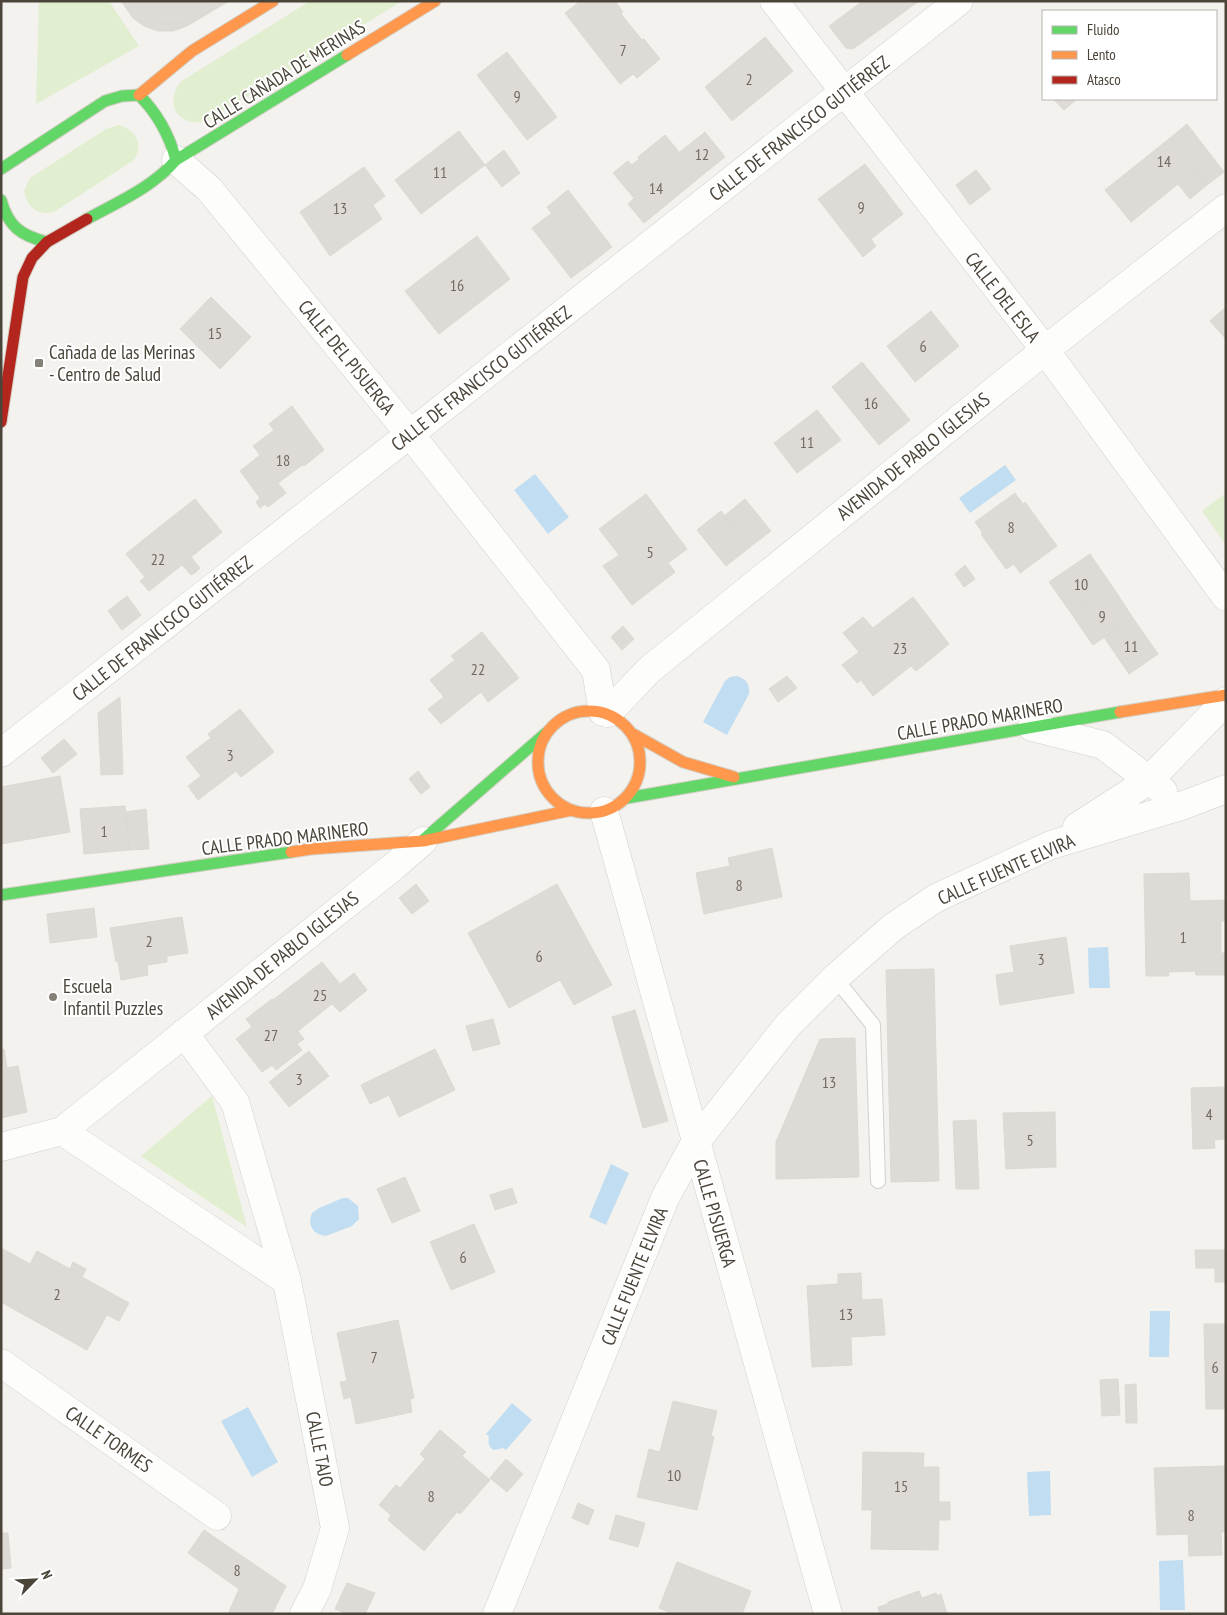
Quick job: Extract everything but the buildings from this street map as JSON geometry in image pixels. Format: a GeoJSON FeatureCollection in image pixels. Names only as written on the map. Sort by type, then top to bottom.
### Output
{"type":"FeatureCollection","features":[{"type":"Feature","properties":{"kind":"street"},"geometry":{"type":"LineString","coordinates":[[1,167],[105,101],[122,96],[139,95],[192,51],[273,1]]}},
{"type":"Feature","properties":{"kind":"street","name":"CALLE CAÑADA DE MERINAS"},"geometry":{"type":"LineString","coordinates":[[47,242],[153,182],[166,172],[176,160],[435,1]]}},
{"type":"Feature","properties":{"kind":"street","name":"CALLE DEL ESLA"},"geometry":{"type":"LineString","coordinates":[[774,1],[1045,350],[1226,597]]}},
{"type":"Feature","properties":{"kind":"street","name":"CALLE DE FRANCISCO GUTIÉRREZ"},"geometry":{"type":"LineString","coordinates":[[1,752],[410,434],[959,1]]}},
{"type":"Feature","properties":{"kind":"street"},"geometry":{"type":"LineString","coordinates":[[139,95],[162,122],[172,141],[176,160]]}},
{"type":"Feature","properties":{"kind":"street","name":"CALLE DEL PISUERGA"},"geometry":{"type":"LineString","coordinates":[[176,160],[209,189],[410,434],[596,670],[605,713]]}},
{"type":"Feature","properties":{"kind":"street"},"geometry":{"type":"LineString","coordinates":[[1,200],[3,208],[16,230],[30,239],[47,242]]}},
{"type":"Feature","properties":{"kind":"street","name":"AVENIDA DE PABLO IGLESIAS"},"geometry":{"type":"LineString","coordinates":[[605,713],[649,670],[1045,350],[1226,208]]}},
{"type":"Feature","properties":{"kind":"street"},"geometry":{"type":"LineString","coordinates":[[1,422],[23,277],[32,258],[47,242]]}},
{"type":"Feature","properties":{"kind":"street","name":"CALLE PRADO MARINERO"},"geometry":{"type":"LineString","coordinates":[[615,805],[740,779],[1032,727],[1226,695]]}},
{"type":"Feature","properties":{"kind":"street"},"geometry":{"type":"LineString","coordinates":[[1050,844],[1148,781],[1226,701]]}},
{"type":"Feature","properties":{"kind":"street"},"geometry":{"type":"LineString","coordinates":[[581,711],[605,713],[622,721],[633,734],[641,755],[638,778],[615,805],[588,814],[572,810],[552,798],[540,778],[538,755],[546,733],[561,718],[581,711]]}},
{"type":"Feature","properties":{"kind":"street"},"geometry":{"type":"LineString","coordinates":[[1032,727],[1103,745],[1148,781],[1184,805]]}},
{"type":"Feature","properties":{"kind":"street","name":"AVENIDA DE PABLO IGLESIAS"},"geometry":{"type":"LineString","coordinates":[[1,1147],[62,1130],[392,867],[546,733]]}},
{"type":"Feature","properties":{"kind":"street","name":"CALLE PRADO MARINERO"},"geometry":{"type":"LineString","coordinates":[[633,734],[683,762],[740,779]]}},
{"type":"Feature","properties":{"kind":"street","name":"CALLE FUENTE ELVIRA"},"geometry":{"type":"LineString","coordinates":[[497,1614],[665,1198],[695,1143],[788,1025],[835,978],[893,927],[936,898],[1050,844],[1184,805],[1226,788]]}},
{"type":"Feature","properties":{"kind":"street","name":"CALLE PISUERGA"},"geometry":{"type":"LineString","coordinates":[[615,805],[695,1143],[828,1614]]}},
{"type":"Feature","properties":{"kind":"street","name":"CALLE PRADO MARINERO"},"geometry":{"type":"LineString","coordinates":[[1,895],[311,849],[422,840],[572,810]]}},
{"type":"Feature","properties":{"kind":"street","name":"CALLE TAJO"},"geometry":{"type":"LineString","coordinates":[[184,1033],[235,1102],[287,1281],[335,1528],[317,1589],[304,1614]]}},
{"type":"Feature","properties":{"kind":"street"},"geometry":{"type":"LineString","coordinates":[[62,1130],[287,1281]]}},
{"type":"Feature","properties":{"kind":"street","name":"CALLE TORMES"},"geometry":{"type":"LineString","coordinates":[[1,1363],[217,1516]]}},
{"type":"Feature","properties":{"kind":"lane"},"geometry":{"type":"LineString","coordinates":[[835,978],[873,1025],[878,1181]]}},
{"type":"Feature","properties":{"kind":"green space"},"geometry":{"type":"Polygon","coordinates":[[[39,1],[109,1],[139,46],[36,104],[39,1]]]}},
{"type":"Feature","properties":{"kind":"green space"},"geometry":{"type":"Polygon","coordinates":[[[310,1],[402,1],[207,121],[189,121],[177,113],[174,99],[175,91],[180,82],[310,1]]]}},
{"type":"Feature","properties":{"kind":"green space"},"geometry":{"type":"Polygon","coordinates":[[[119,125],[130,130],[137,138],[138,148],[134,160],[54,212],[43,213],[30,206],[24,191],[30,178],[106,129],[119,125]]]}},
{"type":"Feature","properties":{"kind":"green space"},"geometry":{"type":"Polygon","coordinates":[[[1226,493],[1226,545],[1202,511],[1226,493]]]}},
{"type":"Feature","properties":{"kind":"green space"},"geometry":{"type":"Polygon","coordinates":[[[212,1096],[247,1227],[141,1156],[212,1096]]]}},
{"type":"Feature","properties":{"kind":"water"},"geometry":{"type":"Polygon","coordinates":[[[1005,465],[1016,480],[970,513],[959,498],[1005,465]]]}},
{"type":"Feature","properties":{"kind":"water"},"geometry":{"type":"Polygon","coordinates":[[[535,474],[569,517],[548,534],[514,490],[535,474]]]}},
{"type":"Feature","properties":{"kind":"water"},"geometry":{"type":"Polygon","coordinates":[[[736,676],[747,682],[749,694],[727,735],[703,722],[725,681],[730,677],[736,676]]]}},
{"type":"Feature","properties":{"kind":"water"},"geometry":{"type":"Polygon","coordinates":[[[1108,947],[1110,988],[1089,988],[1088,948],[1108,947]]]}},
{"type":"Feature","properties":{"kind":"water"},"geometry":{"type":"Polygon","coordinates":[[[611,1164],[629,1173],[606,1225],[589,1217],[611,1164]]]}},
{"type":"Feature","properties":{"kind":"water"},"geometry":{"type":"Polygon","coordinates":[[[343,1198],[348,1198],[358,1206],[359,1219],[352,1226],[326,1236],[318,1234],[312,1229],[310,1222],[312,1213],[343,1198]]]}},
{"type":"Feature","properties":{"kind":"water"},"geometry":{"type":"Polygon","coordinates":[[[1150,1311],[1170,1311],[1169,1357],[1149,1357],[1150,1311]]]}},
{"type":"Feature","properties":{"kind":"water"},"geometry":{"type":"Polygon","coordinates":[[[512,1403],[532,1420],[506,1450],[503,1448],[494,1450],[490,1446],[489,1436],[486,1434],[512,1403]]]}},
{"type":"Feature","properties":{"kind":"water"},"geometry":{"type":"Polygon","coordinates":[[[248,1407],[278,1462],[252,1477],[221,1421],[248,1407]]]}},
{"type":"Feature","properties":{"kind":"water"},"geometry":{"type":"Polygon","coordinates":[[[1050,1471],[1051,1515],[1029,1516],[1027,1472],[1050,1471]]]}},
{"type":"Feature","properties":{"kind":"water"},"geometry":{"type":"Polygon","coordinates":[[[1183,1560],[1185,1610],[1160,1610],[1159,1561],[1183,1560]]]}},
{"type":"Feature","properties":{"kind":"traffic: fast"},"geometry":{"type":"LineString","coordinates":[[87,219],[135,193],[167,170],[176,160],[347,55]]}},
{"type":"Feature","properties":{"kind":"traffic: fast"},"geometry":{"type":"LineString","coordinates":[[1,169],[105,101],[122,96],[139,95],[162,125],[176,160]]}},
{"type":"Feature","properties":{"kind":"traffic: fast"},"geometry":{"type":"LineString","coordinates":[[1,200],[7,217],[17,228],[30,237],[47,242]]}},
{"type":"Feature","properties":{"kind":"traffic: fast"},"geometry":{"type":"LineString","coordinates":[[627,798],[1120,712]]}},
{"type":"Feature","properties":{"kind":"traffic: fast"},"geometry":{"type":"LineString","coordinates":[[423,840],[546,733]]}},
{"type":"Feature","properties":{"kind":"traffic: fast"},"geometry":{"type":"LineString","coordinates":[[1,895],[291,852]]}},
{"type":"Feature","properties":{"kind":"traffic: slow"},"geometry":{"type":"LineString","coordinates":[[139,95],[192,51],[273,1]]}},
{"type":"Feature","properties":{"kind":"traffic: slow"},"geometry":{"type":"LineString","coordinates":[[347,55],[435,1]]}},
{"type":"Feature","properties":{"kind":"traffic: slow"},"geometry":{"type":"LineString","coordinates":[[1120,712],[1226,695]]}},
{"type":"Feature","properties":{"kind":"traffic: slow"},"geometry":{"type":"LineString","coordinates":[[589,711],[609,715],[625,726],[636,742],[640,762],[636,782],[625,798],[609,809],[589,813],[569,809],[553,798],[542,782],[538,762],[542,742],[553,726],[569,715],[589,711]]}},
{"type":"Feature","properties":{"kind":"traffic: slow"},"geometry":{"type":"LineString","coordinates":[[633,734],[683,762],[734,777]]}},
{"type":"Feature","properties":{"kind":"traffic: slow"},"geometry":{"type":"LineString","coordinates":[[291,852],[423,841],[572,810]]}},
{"type":"Feature","properties":{"kind":"traffic: jam"},"geometry":{"type":"LineString","coordinates":[[1,422],[23,277],[32,258],[47,242],[87,219]]}},
{"type":"Feature","properties":{"kind":"place","name":"Cañada de las Merinas - Centro de Salud"},"geometry":{"type":"Point","coordinates":[39,363]}},
{"type":"Feature","properties":{"kind":"place","name":"Escuela Infantil Puzzles"},"geometry":{"type":"Point","coordinates":[53,997]}}]}
